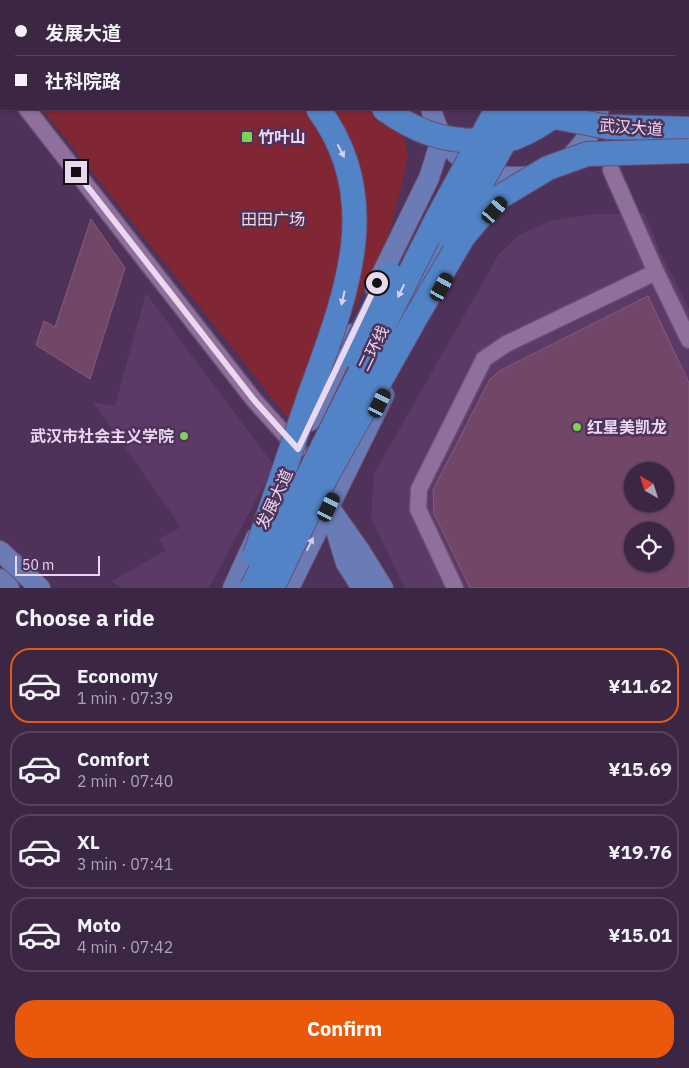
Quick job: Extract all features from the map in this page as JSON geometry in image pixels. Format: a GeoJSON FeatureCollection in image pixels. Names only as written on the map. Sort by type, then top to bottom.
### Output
{"type":"FeatureCollection","features":[{"type":"Feature","properties":{"kind":"highway"},"geometry":{"type":"LineString","coordinates":[[252,577],[340,311],[354,250],[355,204],[346,161],[326,119],[319,110]]}},
{"type":"Feature","properties":{"kind":"highway"},"geometry":{"type":"LineString","coordinates":[[385,110],[406,124],[435,137],[472,141],[512,138],[536,128],[562,110]]}},
{"type":"Feature","properties":{"kind":"highway"},"geometry":{"type":"LineString","coordinates":[[240,588],[252,577],[371,314],[480,110]]}},
{"type":"Feature","properties":{"kind":"highway","name":"二环线"},"geometry":{"type":"LineString","coordinates":[[252,577],[438,218],[496,110]]}},
{"type":"Feature","properties":{"kind":"highway","name":"二环线"},"geometry":{"type":"LineString","coordinates":[[272,588],[446,235],[514,110]]}},
{"type":"Feature","properties":{"kind":"highway","name":"武汉大道"},"geometry":{"type":"LineString","coordinates":[[520,110],[608,127],[689,129]]}},
{"type":"Feature","properties":{"kind":"highway"},"geometry":{"type":"LineString","coordinates":[[446,235],[473,197],[522,110]]}},
{"type":"Feature","properties":{"kind":"highway"},"geometry":{"type":"LineString","coordinates":[[326,477],[463,237],[493,201],[548,168],[587,154],[689,149]]}},
{"type":"Feature","properties":{"kind":"main road"},"geometry":{"type":"LineString","coordinates":[[420,110],[436,123],[455,154],[478,169],[512,178],[534,175],[552,169],[568,159],[584,143],[596,122],[599,110]]}},
{"type":"Feature","properties":{"kind":"main road","name":"发展大道"},"geometry":{"type":"LineString","coordinates":[[233,588],[336,366],[429,178],[436,123]]}},
{"type":"Feature","properties":{"kind":"main road"},"geometry":{"type":"LineString","coordinates":[[568,159],[592,151],[689,149]]}},
{"type":"Feature","properties":{"kind":"main road"},"geometry":{"type":"LineString","coordinates":[[289,588],[406,351],[450,271],[474,234],[506,197],[534,175]]}},
{"type":"Feature","properties":{"kind":"main road"},"geometry":{"type":"LineString","coordinates":[[298,449],[329,507],[383,588]]}},
{"type":"Feature","properties":{"kind":"main road"},"geometry":{"type":"LineString","coordinates":[[329,507],[346,563],[362,588]]}},
{"type":"Feature","properties":{"kind":"main road"},"geometry":{"type":"LineString","coordinates":[[0,551],[40,588]]}},
{"type":"Feature","properties":{"kind":"street"},"geometry":{"type":"LineString","coordinates":[[27,110],[254,400],[298,449]]}},
{"type":"Feature","properties":{"kind":"street"},"geometry":{"type":"LineString","coordinates":[[611,170],[656,272],[689,340]]}},
{"type":"Feature","properties":{"kind":"street"},"geometry":{"type":"LineString","coordinates":[[455,588],[418,509],[419,489],[484,359],[506,344],[656,272]]}},
{"type":"Feature","properties":{"kind":"shaded area"},"geometry":{"type":"Polygon","coordinates":[[[598,214],[645,214],[660,252],[689,309],[689,588],[405,588],[371,519],[374,474],[499,254],[519,235],[552,220],[598,214]]]}},
{"type":"Feature","properties":{"kind":"shaded area","name":"武汉市社会主义学院"},"geometry":{"type":"Polygon","coordinates":[[[146,293],[274,466],[209,588],[121,588],[112,581],[166,550],[159,539],[181,527],[93,402],[115,406],[146,293]]]}},
{"type":"Feature","properties":{"kind":"green space","name":"田田广场"},"geometry":{"type":"Polygon","coordinates":[[[43,110],[388,110],[398,121],[408,153],[402,185],[388,237],[297,429],[43,110]]]}},
{"type":"Feature","properties":{"kind":"building"},"geometry":{"type":"Polygon","coordinates":[[[91,219],[125,268],[90,379],[36,345],[44,321],[55,327],[91,219]]]}},
{"type":"Feature","properties":{"kind":"building","name":"红星美凯龙"},"geometry":{"type":"Polygon","coordinates":[[[648,296],[689,383],[689,586],[685,588],[470,588],[434,514],[433,490],[490,379],[501,370],[648,296]]]}},
{"type":"Feature","properties":{"kind":"place","name":"竹叶山"},"geometry":{"type":"Point","coordinates":[247,137]}},
{"type":"Feature","properties":{"kind":"place","name":"红星美凯龙"},"geometry":{"type":"Point","coordinates":[577,427]}},
{"type":"Feature","properties":{"kind":"place","name":"武汉市社会主义学院"},"geometry":{"type":"Point","coordinates":[184,436]}},
{"type":"Feature","properties":{"kind":"route"},"geometry":{"type":"LineString","coordinates":[[76,172],[254,400],[298,449],[377,283]]}}]}
